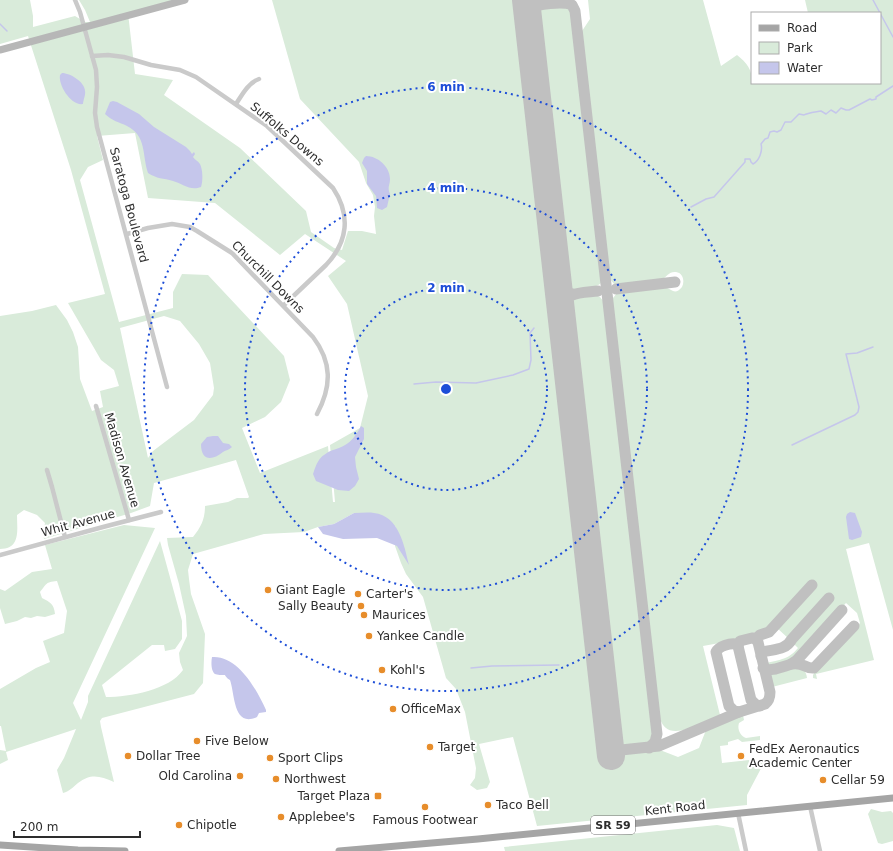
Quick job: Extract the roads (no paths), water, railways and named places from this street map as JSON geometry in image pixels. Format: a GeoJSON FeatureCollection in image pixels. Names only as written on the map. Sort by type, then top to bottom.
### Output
{"type":"FeatureCollection","features":[{"type":"Feature","properties":{"kind":"main road","name":"Kent Road"},"geometry":{"type":"LineString","coordinates":[[339,851],[478,839],[893,798]]}},
{"type":"Feature","properties":{"kind":"main road"},"geometry":{"type":"LineString","coordinates":[[0,845],[78,850],[125,851]]}},
{"type":"Feature","properties":{"kind":"street","name":"Saratoga Boulevard"},"geometry":{"type":"LineString","coordinates":[[75,0],[84,27],[97,78],[94,106],[95,119],[167,387]]}},
{"type":"Feature","properties":{"kind":"street"},"geometry":{"type":"LineString","coordinates":[[0,50],[185,0]]}},
{"type":"Feature","properties":{"kind":"street","name":"Suffolks Downs"},"geometry":{"type":"LineString","coordinates":[[92,56],[115,56],[184,71],[196,77],[267,126],[329,183],[338,195],[343,209],[344,232],[337,252],[326,265],[284,305]]}},
{"type":"Feature","properties":{"kind":"street"},"geometry":{"type":"LineString","coordinates":[[236,104],[249,85],[253,81],[259,79]]}},
{"type":"Feature","properties":{"kind":"street","name":"Churchill Downs"},"geometry":{"type":"LineString","coordinates":[[127,234],[163,225],[179,224],[190,227],[232,253],[284,305],[313,337],[325,357],[328,386],[326,395],[317,414]]}},
{"type":"Feature","properties":{"kind":"street","name":"Madison Avenue"},"geometry":{"type":"LineString","coordinates":[[96,406],[129,520]]}},
{"type":"Feature","properties":{"kind":"street"},"geometry":{"type":"LineString","coordinates":[[47,470],[65,537]]}},
{"type":"Feature","properties":{"kind":"street","name":"Whit Avenue"},"geometry":{"type":"LineString","coordinates":[[0,555],[161,512]]}},
{"type":"Feature","properties":{"kind":"street"},"geometry":{"type":"LineString","coordinates":[[810,806],[820,851]]}},
{"type":"Feature","properties":{"kind":"street"},"geometry":{"type":"LineString","coordinates":[[738,813],[746,851]]}},
{"type":"Feature","properties":{"kind":"water"},"geometry":{"type":"Polygon","coordinates":[[[62,73],[73,76],[83,84],[85,92],[83,104],[74,102],[66,94],[60,79],[60,75],[62,73]]]}},
{"type":"Feature","properties":{"kind":"water"},"geometry":{"type":"Polygon","coordinates":[[[113,101],[139,114],[154,127],[186,147],[192,154],[194,152],[195,154],[193,157],[200,164],[202,169],[201,187],[190,188],[148,173],[143,146],[138,135],[127,126],[113,120],[105,114],[110,102],[113,101]]]}},
{"type":"Feature","properties":{"kind":"water"},"geometry":{"type":"Polygon","coordinates":[[[366,156],[379,160],[388,170],[390,179],[390,194],[387,207],[382,210],[377,208],[376,196],[367,184],[367,171],[362,163],[366,156]]]}},
{"type":"Feature","properties":{"kind":"water"},"geometry":{"type":"Polygon","coordinates":[[[361,426],[364,428],[364,439],[355,457],[359,479],[355,486],[349,491],[338,490],[316,481],[313,474],[321,458],[328,452],[349,442],[361,426]]]}},
{"type":"Feature","properties":{"kind":"water"},"geometry":{"type":"Polygon","coordinates":[[[218,436],[223,443],[229,444],[232,447],[215,457],[208,458],[201,450],[201,444],[207,437],[218,436]]]}},
{"type":"Feature","properties":{"kind":"water"},"geometry":{"type":"Polygon","coordinates":[[[850,512],[855,513],[862,532],[861,537],[852,540],[849,539],[846,517],[850,512]]]}},
{"type":"Feature","properties":{"kind":"water"},"geometry":{"type":"Polygon","coordinates":[[[354,513],[374,513],[382,515],[395,525],[405,549],[409,565],[397,546],[377,538],[343,539],[323,534],[318,527],[334,524],[354,513]]]}},
{"type":"Feature","properties":{"kind":"water"},"geometry":{"type":"Polygon","coordinates":[[[212,657],[221,658],[230,662],[245,675],[252,684],[266,712],[259,713],[257,717],[249,719],[243,718],[239,714],[234,701],[230,680],[225,675],[217,675],[214,673],[211,661],[212,657]]]}},
{"type":"Feature","properties":{"kind":"waterway"},"geometry":{"type":"LineString","coordinates":[[873,0],[879,12]]}},
{"type":"Feature","properties":{"kind":"waterway"},"geometry":{"type":"LineString","coordinates":[[881,15],[893,37]]}},
{"type":"Feature","properties":{"kind":"waterway"},"geometry":{"type":"LineString","coordinates":[[0,24],[7,31]]}},
{"type":"Feature","properties":{"kind":"waterway"},"geometry":{"type":"LineString","coordinates":[[691,207],[706,199],[714,197],[745,162],[745,159],[750,159],[753,164],[755,163],[761,153],[761,144],[768,138],[770,132],[777,132],[781,130],[785,122],[791,122],[799,114],[804,115],[821,111],[826,114],[831,110],[836,113],[841,108],[849,110],[870,99],[876,99],[876,97],[893,86]]}},
{"type":"Feature","properties":{"kind":"waterway"},"geometry":{"type":"LineString","coordinates":[[414,384],[436,382],[476,383],[513,375],[529,369],[531,360],[530,333],[534,328]]}},
{"type":"Feature","properties":{"kind":"waterway"},"geometry":{"type":"LineString","coordinates":[[792,445],[855,415],[858,412],[859,407],[846,354],[857,353],[873,347]]}},
{"type":"Feature","properties":{"kind":"waterway"},"geometry":{"type":"LineString","coordinates":[[471,668],[492,666],[559,665]]}},
{"type":"Feature","properties":{"kind":"place","name":"Giant Eagle"},"geometry":{"type":"Point","coordinates":[268,590]}},
{"type":"Feature","properties":{"kind":"place","name":"Carter's"},"geometry":{"type":"Point","coordinates":[358,594]}},
{"type":"Feature","properties":{"kind":"place","name":"Sally Beauty"},"geometry":{"type":"Point","coordinates":[361,606]}},
{"type":"Feature","properties":{"kind":"place","name":"Maurices"},"geometry":{"type":"Point","coordinates":[364,615]}},
{"type":"Feature","properties":{"kind":"place","name":"Yankee Candle"},"geometry":{"type":"Point","coordinates":[369,636]}},
{"type":"Feature","properties":{"kind":"place","name":"Kohl's"},"geometry":{"type":"Point","coordinates":[382,670]}},
{"type":"Feature","properties":{"kind":"place","name":"OfficeMax"},"geometry":{"type":"Point","coordinates":[393,709]}},
{"type":"Feature","properties":{"kind":"place","name":"Five Below"},"geometry":{"type":"Point","coordinates":[197,741]}},
{"type":"Feature","properties":{"kind":"place","name":"Target"},"geometry":{"type":"Point","coordinates":[430,747]}},
{"type":"Feature","properties":{"kind":"place","name":"Dollar Tree"},"geometry":{"type":"Point","coordinates":[128,756]}},
{"type":"Feature","properties":{"kind":"place","name":"FedEx Aeronautics Academic Center"},"geometry":{"type":"Point","coordinates":[741,756]}},
{"type":"Feature","properties":{"kind":"place","name":"Sport Clips"},"geometry":{"type":"Point","coordinates":[270,758]}},
{"type":"Feature","properties":{"kind":"place","name":"Old Carolina"},"geometry":{"type":"Point","coordinates":[240,776]}},
{"type":"Feature","properties":{"kind":"place","name":"Northwest"},"geometry":{"type":"Point","coordinates":[276,779]}},
{"type":"Feature","properties":{"kind":"place","name":"Cellar 59"},"geometry":{"type":"Point","coordinates":[823,780]}},
{"type":"Feature","properties":{"kind":"place","name":"Target Plaza"},"geometry":{"type":"Point","coordinates":[378,796]}},
{"type":"Feature","properties":{"kind":"place","name":"Taco Bell"},"geometry":{"type":"Point","coordinates":[488,805]}},
{"type":"Feature","properties":{"kind":"place","name":"Famous Footwear"},"geometry":{"type":"Point","coordinates":[425,807]}},
{"type":"Feature","properties":{"kind":"place","name":"Applebee's"},"geometry":{"type":"Point","coordinates":[281,817]}},
{"type":"Feature","properties":{"kind":"place","name":"Chipotle"},"geometry":{"type":"Point","coordinates":[179,825]}}]}
